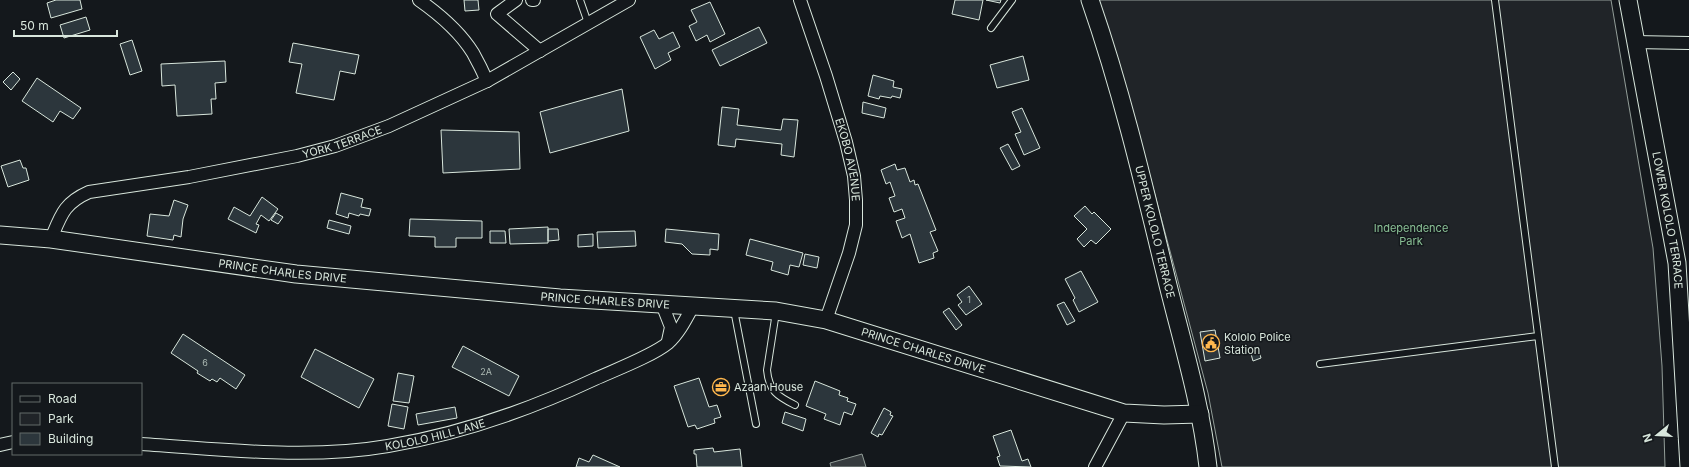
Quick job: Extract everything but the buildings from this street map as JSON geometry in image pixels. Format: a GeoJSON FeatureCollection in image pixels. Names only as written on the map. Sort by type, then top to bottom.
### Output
{"type":"FeatureCollection","features":[{"type":"Feature","properties":{"kind":"street"},"geometry":{"type":"LineString","coordinates":[[419,0],[459,35],[472,52],[487,81]]}},
{"type":"Feature","properties":{"kind":"street"},"geometry":{"type":"LineString","coordinates":[[516,0],[497,14],[540,51]]}},
{"type":"Feature","properties":{"kind":"street","name":"YORK TERRACE"},"geometry":{"type":"LineString","coordinates":[[51,239],[62,214],[68,206],[75,198],[89,192],[189,177],[297,156],[336,146],[389,126],[487,81],[629,0]]}},
{"type":"Feature","properties":{"kind":"street","name":"EKOBO AVENUE"},"geometry":{"type":"LineString","coordinates":[[800,0],[826,76],[846,142],[854,176],[856,200],[856,225],[826,320]]}},
{"type":"Feature","properties":{"kind":"street","name":"UPPER KOLOLO TERRACE"},"geometry":{"type":"LineString","coordinates":[[1090,0],[1109,55],[1119,91],[1200,414],[1208,467]]}},
{"type":"Feature","properties":{"kind":"street","name":"LOWER KOLOLO TERRACE"},"geometry":{"type":"LineString","coordinates":[[1628,0],[1677,263],[1689,467]]}},
{"type":"Feature","properties":{"kind":"street"},"geometry":{"type":"LineString","coordinates":[[1636,42],[1689,43]]}},
{"type":"Feature","properties":{"kind":"street","name":"PRINCE CHARLES DRIVE"},"geometry":{"type":"LineString","coordinates":[[0,235],[51,239],[296,274],[560,298],[776,311],[826,320],[1124,413],[1164,415],[1200,414]]}},
{"type":"Feature","properties":{"kind":"street"},"geometry":{"type":"LineString","coordinates":[[662,304],[671,327],[668,343]]}},
{"type":"Feature","properties":{"kind":"street","name":"KOLOLO HILL LANE"},"geometry":{"type":"LineString","coordinates":[[142,444],[289,452],[339,451],[388,446],[454,432],[519,412],[585,384],[649,354],[668,343],[681,328],[693,306]]}},
{"type":"Feature","properties":{"kind":"street"},"geometry":{"type":"LineString","coordinates":[[1095,467],[1124,413]]}},
{"type":"Feature","properties":{"kind":"street"},"geometry":{"type":"LineString","coordinates":[[0,445],[12,442]]}},
{"type":"Feature","properties":{"kind":"lane"},"geometry":{"type":"LineString","coordinates":[[580,0],[588,23]]}},
{"type":"Feature","properties":{"kind":"lane"},"geometry":{"type":"LineString","coordinates":[[991,28],[1012,0]]}},
{"type":"Feature","properties":{"kind":"lane"},"geometry":{"type":"LineString","coordinates":[[1495,0],[1555,467]]}},
{"type":"Feature","properties":{"kind":"lane"},"geometry":{"type":"LineString","coordinates":[[733,308],[756,424]]}},
{"type":"Feature","properties":{"kind":"lane"},"geometry":{"type":"LineString","coordinates":[[776,311],[767,370],[768,379],[778,396],[795,405]]}},
{"type":"Feature","properties":{"kind":"lane"},"geometry":{"type":"LineString","coordinates":[[1320,364],[1538,336]]}},
{"type":"Feature","properties":{"kind":"green space","name":"Independence Park"},"geometry":{"type":"Polygon","coordinates":[[[1097,0],[1611,0],[1653,248],[1662,366],[1665,467],[1222,467],[1208,393],[1151,180],[1119,62],[1097,0]]]}},
{"type":"Feature","properties":{"kind":"shaded area"},"geometry":{"type":"Polygon","coordinates":[[[862,454],[866,467],[831,467],[830,463],[862,454]]]}},
{"type":"Feature","properties":{"kind":"place","name":"Kololo Police Station"},"geometry":{"type":"Point","coordinates":[1211,343]}},
{"type":"Feature","properties":{"kind":"place","name":"Azaan House"},"geometry":{"type":"Point","coordinates":[721,387]}}]}
